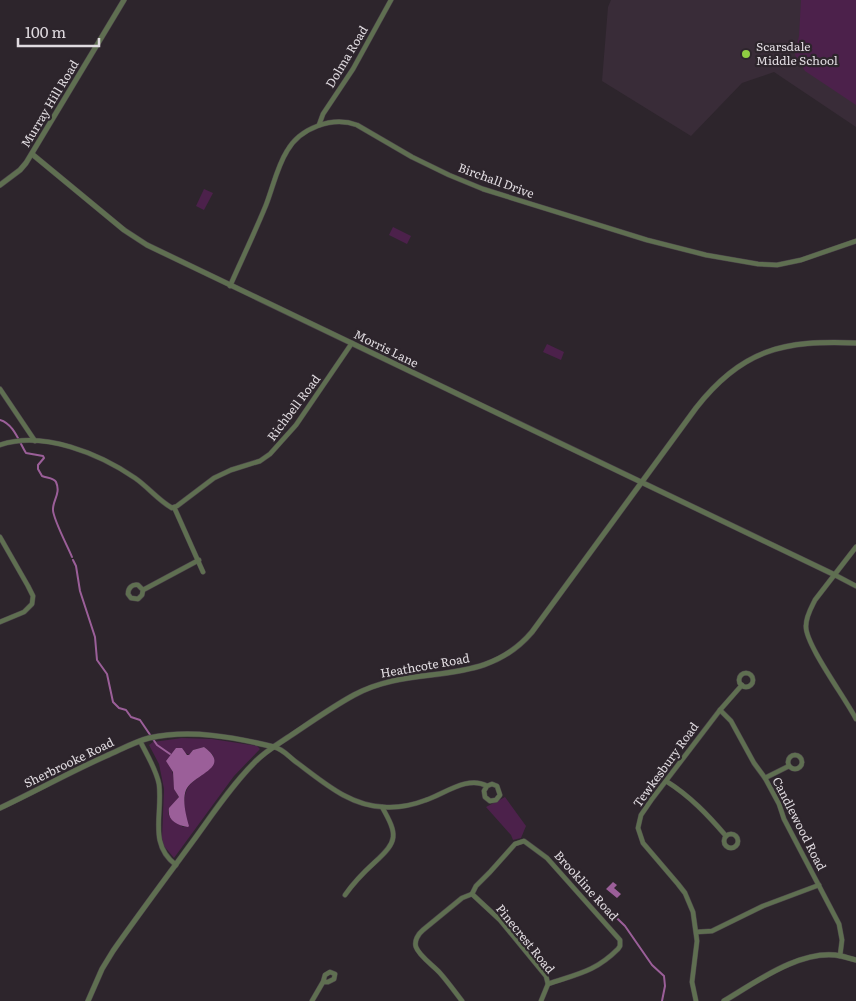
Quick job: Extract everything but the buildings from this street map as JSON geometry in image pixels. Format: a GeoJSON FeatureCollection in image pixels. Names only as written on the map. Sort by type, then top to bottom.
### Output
{"type":"FeatureCollection","features":[{"type":"Feature","properties":{"kind":"street","name":"Murray Hill Road"},"geometry":{"type":"LineString","coordinates":[[0,185],[20,170],[32,154],[124,0]]}},
{"type":"Feature","properties":{"kind":"street","name":"Dolma Road"},"geometry":{"type":"LineString","coordinates":[[319,125],[323,114],[353,70],[391,0]]}},
{"type":"Feature","properties":{"kind":"street","name":"Birchall Drive"},"geometry":{"type":"LineString","coordinates":[[230,286],[266,205],[286,152],[298,138],[319,125],[333,122],[352,123],[367,129],[442,172],[483,189],[642,238],[706,255],[758,264],[777,265],[801,260],[856,241]]}},
{"type":"Feature","properties":{"kind":"street","name":"Morris Lane"},"geometry":{"type":"LineString","coordinates":[[32,154],[138,240],[230,286],[834,575]]}},
{"type":"Feature","properties":{"kind":"street","name":"Heathcote Road"},"geometry":{"type":"LineString","coordinates":[[88,1001],[112,951],[254,762],[340,703],[371,687],[392,680],[466,670],[495,661],[508,654],[532,632],[706,396],[719,382],[736,368],[759,355],[796,345],[831,342],[856,343]]}},
{"type":"Feature","properties":{"kind":"street","name":"Richbell Road"},"geometry":{"type":"LineString","coordinates":[[174,507],[182,504],[203,485],[214,478],[231,470],[260,461],[270,454],[296,425],[352,343]]}},
{"type":"Feature","properties":{"kind":"street"},"geometry":{"type":"LineString","coordinates":[[0,389],[35,441]]}},
{"type":"Feature","properties":{"kind":"street"},"geometry":{"type":"LineString","coordinates":[[0,445],[15,441],[35,441],[71,446],[92,454],[134,477],[168,505],[174,507],[203,572]]}},
{"type":"Feature","properties":{"kind":"street"},"geometry":{"type":"LineString","coordinates":[[0,537],[33,596],[32,604],[24,612],[0,622]]}},
{"type":"Feature","properties":{"kind":"street"},"geometry":{"type":"LineString","coordinates":[[856,547],[810,609],[806,620],[806,632],[810,642],[856,719]]}},
{"type":"Feature","properties":{"kind":"street"},"geometry":{"type":"LineString","coordinates":[[143,590],[199,560]]}},
{"type":"Feature","properties":{"kind":"street"},"geometry":{"type":"LineString","coordinates":[[834,575],[856,586]]}},
{"type":"Feature","properties":{"kind":"street","name":"Tewkesbury Road"},"geometry":{"type":"LineString","coordinates":[[696,1001],[692,982],[697,932],[693,912],[685,893],[643,843],[638,833],[639,821],[641,815],[666,781],[720,710],[742,685]]}},
{"type":"Feature","properties":{"kind":"street","name":"Candlewood Road"},"geometry":{"type":"LineString","coordinates":[[720,710],[732,721],[754,763],[765,778],[779,804],[784,819],[839,924],[842,940],[840,956]]}},
{"type":"Feature","properties":{"kind":"street","name":"Sherbrooke Road"},"geometry":{"type":"LineString","coordinates":[[0,808],[78,769],[155,737],[203,734],[247,740],[274,747]]}},
{"type":"Feature","properties":{"kind":"street"},"geometry":{"type":"LineString","coordinates":[[140,742],[151,762],[159,783],[160,844],[168,857],[176,865]]}},
{"type":"Feature","properties":{"kind":"street"},"geometry":{"type":"LineString","coordinates":[[274,747],[280,748],[341,794],[382,807],[414,804],[472,782],[482,783],[487,786]]}},
{"type":"Feature","properties":{"kind":"street"},"geometry":{"type":"LineString","coordinates":[[765,778],[789,766]]}},
{"type":"Feature","properties":{"kind":"street"},"geometry":{"type":"LineString","coordinates":[[666,781],[692,799],[726,836]]}},
{"type":"Feature","properties":{"kind":"street"},"geometry":{"type":"LineString","coordinates":[[345,894],[354,882],[387,853],[392,843],[393,832],[382,807]]}},
{"type":"Feature","properties":{"kind":"street","name":"Brookline Road"},"geometry":{"type":"LineString","coordinates":[[472,894],[476,886],[514,844],[524,841],[547,858],[620,940],[618,949],[596,967],[579,975],[548,984]]}},
{"type":"Feature","properties":{"kind":"street"},"geometry":{"type":"LineString","coordinates":[[697,932],[712,931],[763,906],[819,885]]}},
{"type":"Feature","properties":{"kind":"street"},"geometry":{"type":"LineString","coordinates":[[462,1001],[440,972],[415,947],[419,933],[422,930],[462,898],[472,894]]}},
{"type":"Feature","properties":{"kind":"street","name":"Pinecrest Road"},"geometry":{"type":"LineString","coordinates":[[472,894],[500,920],[546,976],[548,984],[541,1001]]}},
{"type":"Feature","properties":{"kind":"street"},"geometry":{"type":"LineString","coordinates":[[724,1001],[779,969],[795,962],[816,957],[840,956],[856,960]]}},
{"type":"Feature","properties":{"kind":"street"},"geometry":{"type":"LineString","coordinates":[[312,1001],[323,982]]}},
{"type":"Feature","properties":{"kind":"shaded area","name":"Scarsdale Middle School"},"geometry":{"type":"Polygon","coordinates":[[[611,0],[856,0],[856,127],[774,72],[742,83],[691,136],[602,81],[608,7],[611,0]]]}},
{"type":"Feature","properties":{"kind":"shaded area"},"geometry":{"type":"Polygon","coordinates":[[[801,0],[856,0],[856,105],[805,71],[795,55],[799,36],[801,0]]]}},
{"type":"Feature","properties":{"kind":"shaded area"},"geometry":{"type":"Polygon","coordinates":[[[204,189],[213,193],[204,210],[196,206],[204,189]]]}},
{"type":"Feature","properties":{"kind":"shaded area"},"geometry":{"type":"Polygon","coordinates":[[[393,227],[411,236],[407,244],[389,235],[393,227]]]}},
{"type":"Feature","properties":{"kind":"shaded area"},"geometry":{"type":"Polygon","coordinates":[[[547,344],[564,352],[561,360],[543,352],[547,344]]]}},
{"type":"Feature","properties":{"kind":"shaded area"},"geometry":{"type":"Polygon","coordinates":[[[182,738],[212,739],[257,746],[260,749],[234,776],[174,858],[164,846],[162,838],[164,789],[159,764],[149,745],[153,742],[182,738]],[[204,747],[193,750],[189,755],[184,752],[171,768],[175,790],[179,797],[168,811],[169,816],[183,827],[188,826],[184,808],[187,790],[212,765],[214,762],[213,755],[204,747]]]}},
{"type":"Feature","properties":{"kind":"shaded area"},"geometry":{"type":"Polygon","coordinates":[[[204,747],[212,754],[213,766],[190,784],[186,790],[184,803],[188,827],[176,823],[169,816],[169,808],[179,797],[174,789],[173,772],[166,761],[176,748],[182,748],[189,755],[193,750],[204,747]]]}},
{"type":"Feature","properties":{"kind":"shaded area"},"geometry":{"type":"Polygon","coordinates":[[[505,797],[526,826],[521,838],[513,840],[511,835],[486,807],[505,797]]]}},
{"type":"Feature","properties":{"kind":"shaded area"},"geometry":{"type":"Polygon","coordinates":[[[613,882],[617,885],[614,888],[621,894],[617,898],[606,889],[613,882]]]}},
{"type":"Feature","properties":{"kind":"waterway"},"geometry":{"type":"LineString","coordinates":[[0,420],[13,429],[26,453],[43,456],[44,458],[38,465],[38,469],[42,476],[56,482],[58,490],[53,513],[72,557]]}},
{"type":"Feature","properties":{"kind":"waterway"},"geometry":{"type":"LineString","coordinates":[[73,560],[76,566],[80,591],[95,637],[97,660],[107,674],[113,702],[119,708],[126,710],[131,717],[140,720],[157,745],[170,754]]}},
{"type":"Feature","properties":{"kind":"waterway"},"geometry":{"type":"LineString","coordinates":[[580,883],[582,887],[591,893],[625,926],[652,965],[664,976],[665,986],[662,1001]]}},
{"type":"Feature","properties":{"kind":"place","name":"Scarsdale Middle School"},"geometry":{"type":"Point","coordinates":[746,54]}}]}
